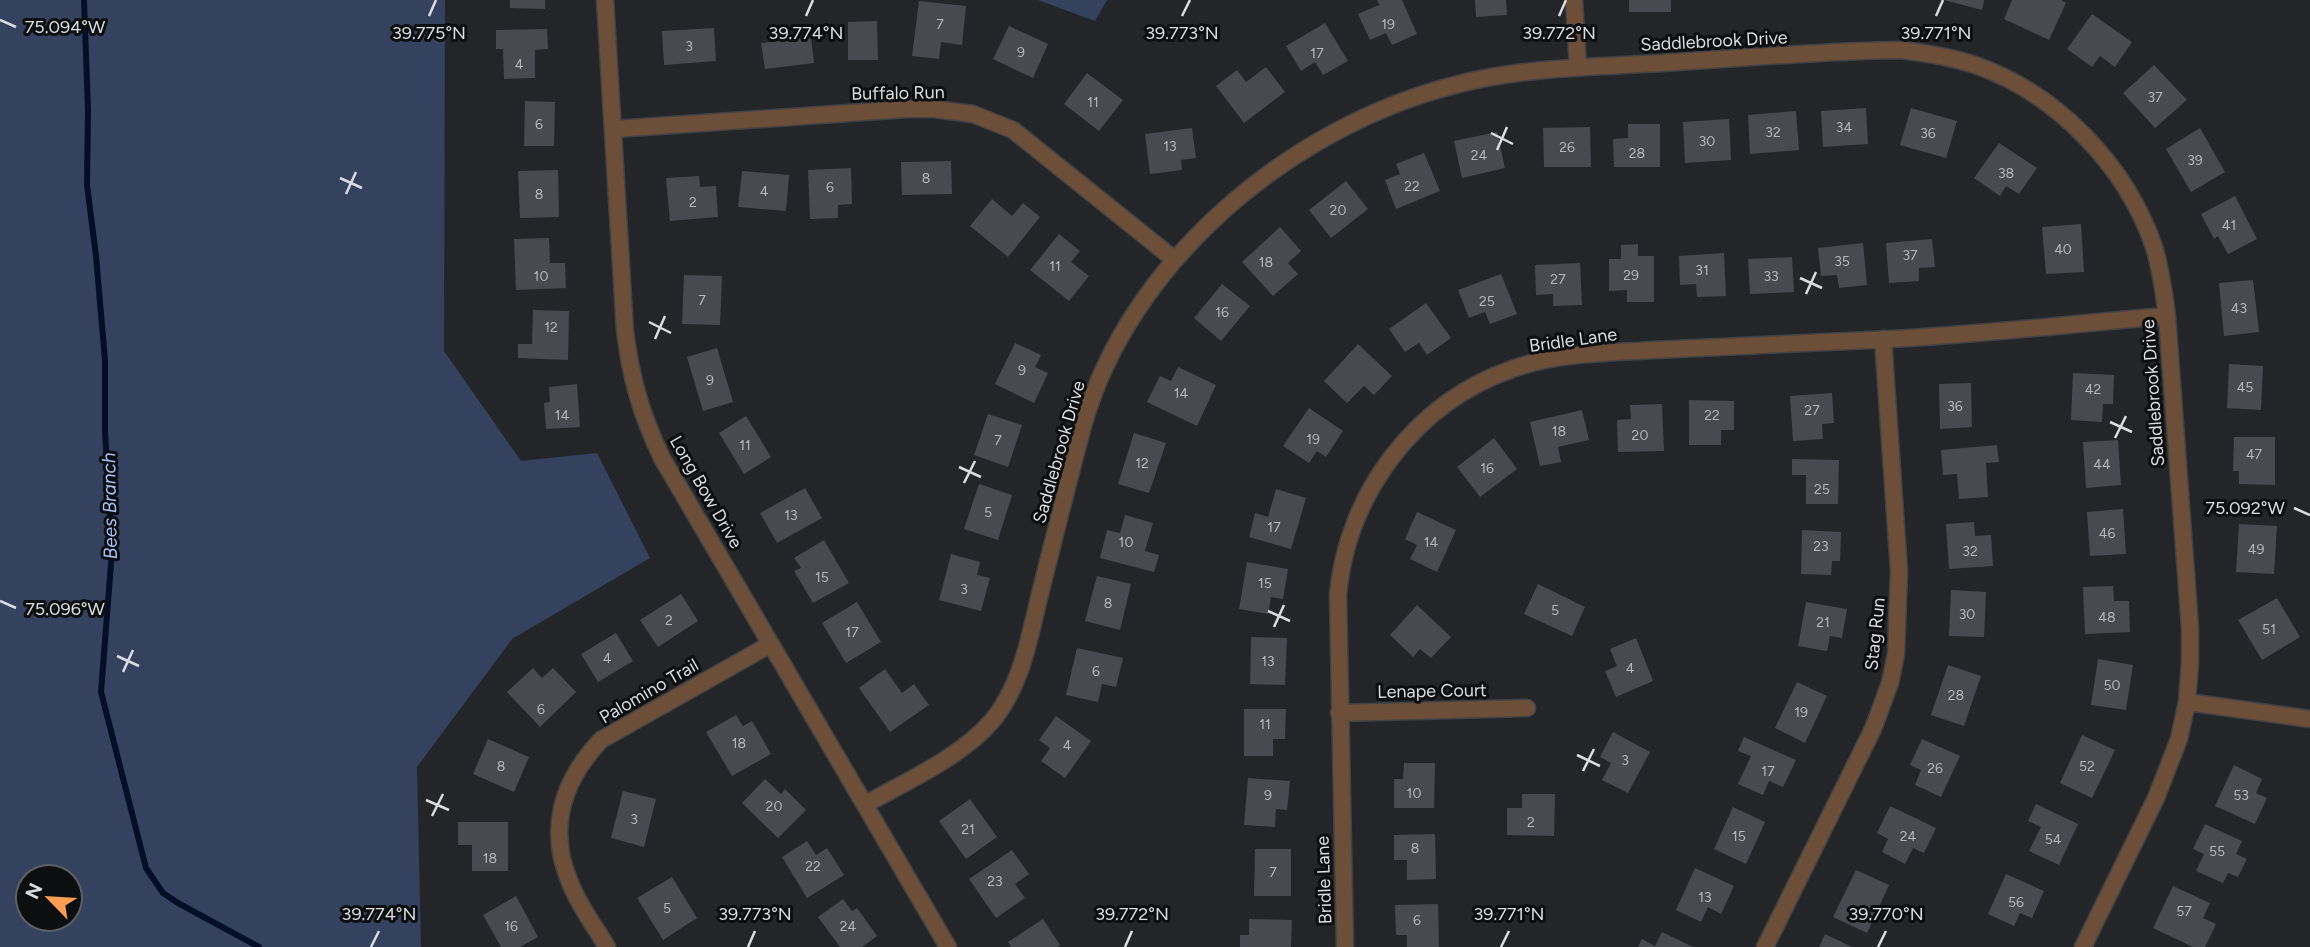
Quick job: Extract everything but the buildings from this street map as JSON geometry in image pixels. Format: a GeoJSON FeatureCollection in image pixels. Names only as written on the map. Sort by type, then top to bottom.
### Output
{"type":"FeatureCollection","features":[{"type":"Feature","properties":{"kind":"street","name":"Long Bow Drive"},"geometry":{"type":"LineString","coordinates":[[605,0],[625,331],[629,363],[641,410],[663,458],[948,947]]}},
{"type":"Feature","properties":{"kind":"street"},"geometry":{"type":"LineString","coordinates":[[1574,0],[1578,68]]}},
{"type":"Feature","properties":{"kind":"street","name":"Saddlebrook Drive"},"geometry":{"type":"LineString","coordinates":[[866,804],[959,750],[993,720],[1005,702],[1024,661],[1092,397],[1102,372],[1130,323],[1175,260],[1202,231],[1254,184],[1320,139],[1427,93],[1455,85],[1533,71],[1901,50],[1928,53],[1976,65],[2029,91],[2074,126],[2097,149],[2133,200],[2150,237],[2161,277],[2189,628],[2187,702],[2179,739],[2167,774],[2083,947]]}},
{"type":"Feature","properties":{"kind":"street","name":"Buffalo Run"},"geometry":{"type":"LineString","coordinates":[[614,129],[907,109],[953,110],[973,114],[1013,130],[1175,260]]}},
{"type":"Feature","properties":{"kind":"street","name":"Bridle Lane"},"geometry":{"type":"LineString","coordinates":[[1345,947],[1338,595],[1343,555],[1365,498],[1397,449],[1438,409],[1462,392],[1513,369],[1582,355],[1883,339],[2166,316]]}},
{"type":"Feature","properties":{"kind":"street","name":"Stag Run"},"geometry":{"type":"LineString","coordinates":[[1765,947],[1873,729],[1890,683],[1896,654],[1899,571],[1883,339]]}},
{"type":"Feature","properties":{"kind":"street","name":"Palomino Trail"},"geometry":{"type":"LineString","coordinates":[[607,947],[572,888],[563,867],[559,841],[560,818],[564,796],[573,776],[584,758],[601,740],[771,644]]}},
{"type":"Feature","properties":{"kind":"street"},"geometry":{"type":"LineString","coordinates":[[2187,702],[2310,719]]}},
{"type":"Feature","properties":{"kind":"street","name":"Lenape Court"},"geometry":{"type":"LineString","coordinates":[[1339,713],[1527,708]]}},
{"type":"Feature","properties":{"kind":"shaded area"},"geometry":{"type":"Polygon","coordinates":[[[0,0],[445,0],[444,351],[521,461],[597,453],[650,558],[512,639],[417,767],[421,947],[0,947],[0,0]]]}},
{"type":"Feature","properties":{"kind":"shaded area"},"geometry":{"type":"Polygon","coordinates":[[[1038,0],[1107,0],[1095,21],[1038,0]]]}},
{"type":"Feature","properties":{"kind":"waterway","name":"Bees Branch"},"geometry":{"type":"LineString","coordinates":[[84,0],[88,109],[87,185],[105,360],[105,431],[112,551],[101,692],[146,868],[163,893],[259,947]]}}]}
